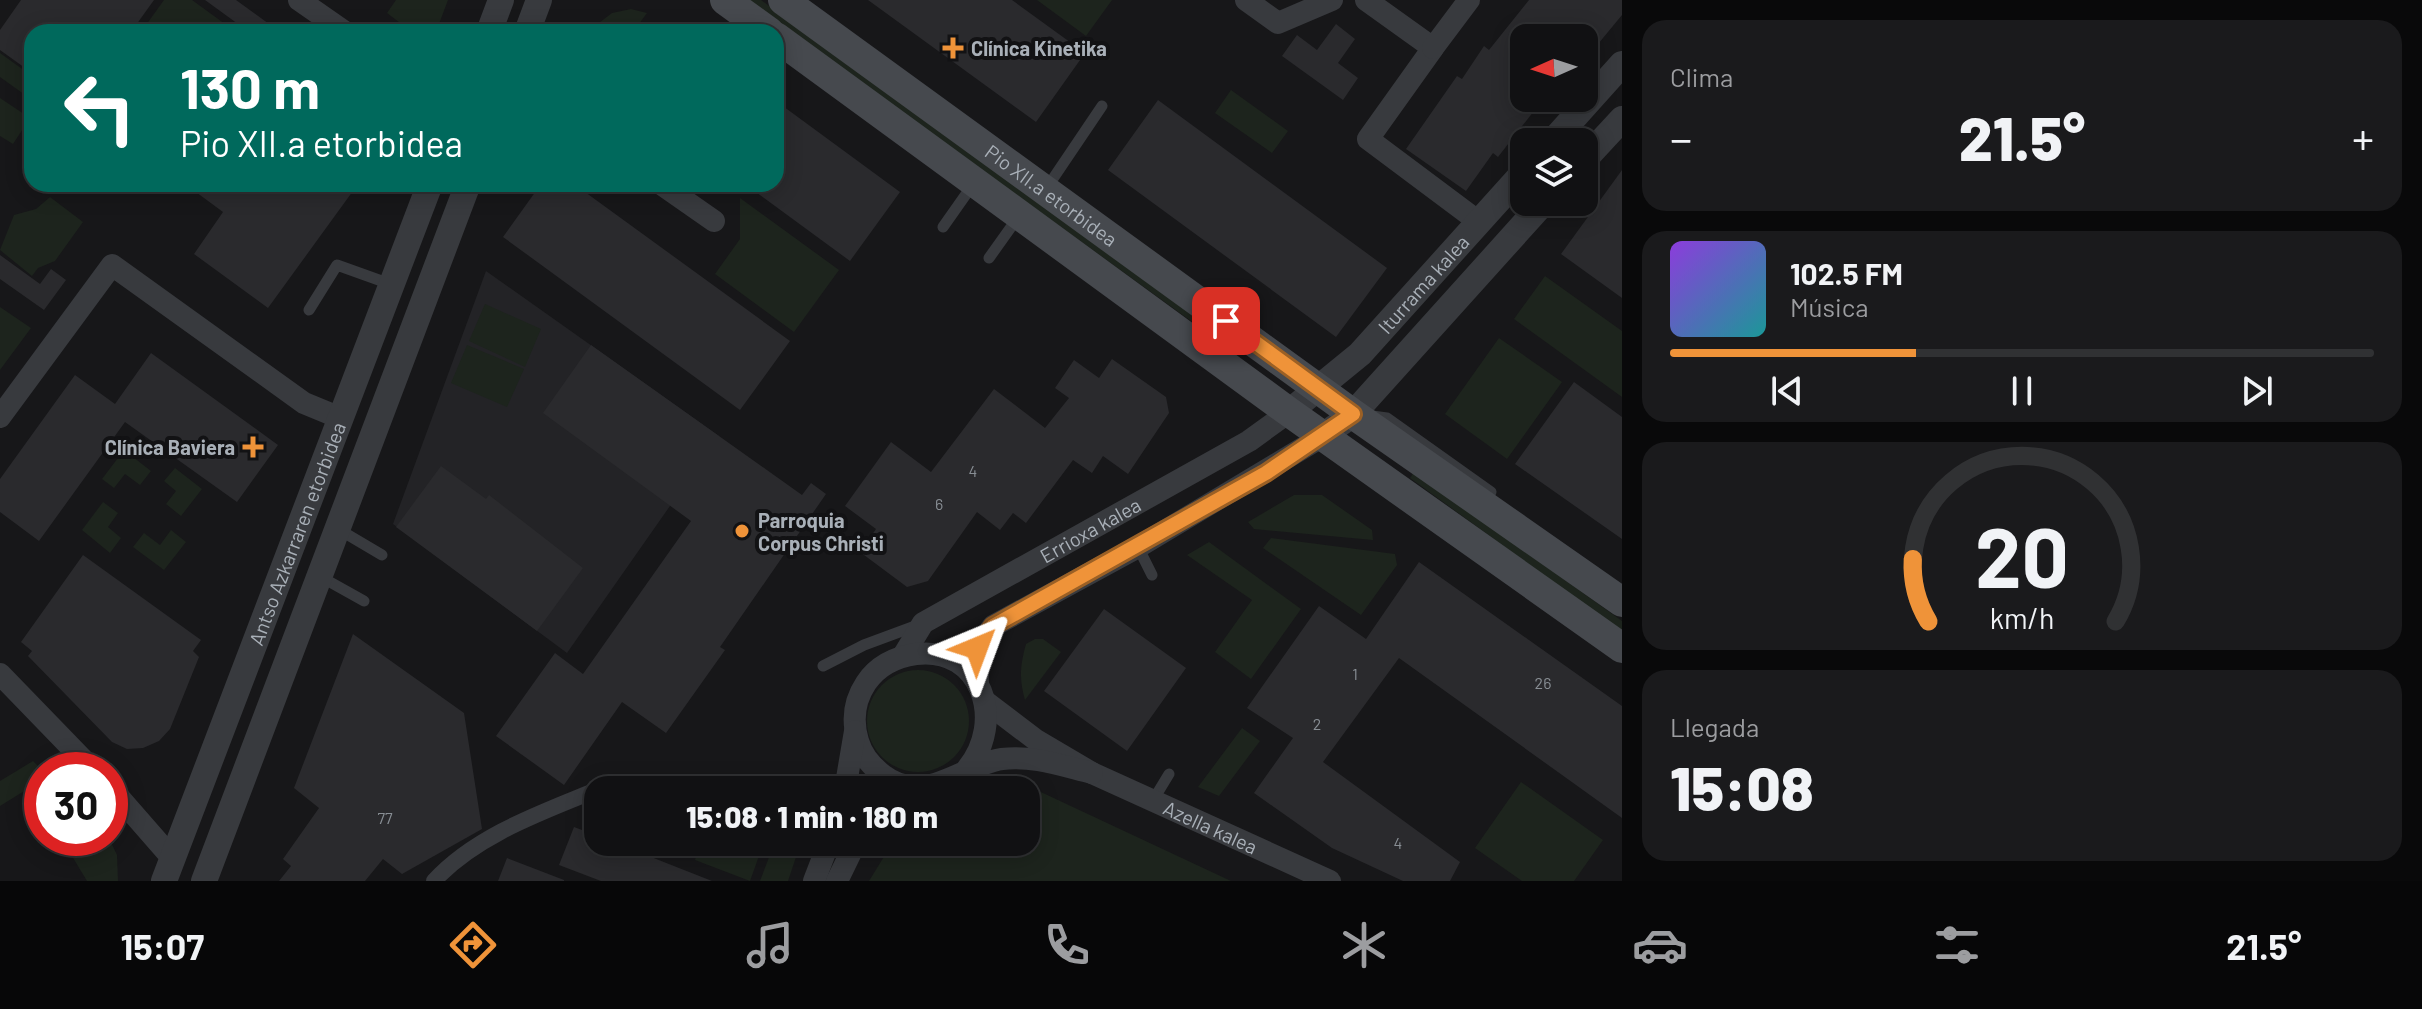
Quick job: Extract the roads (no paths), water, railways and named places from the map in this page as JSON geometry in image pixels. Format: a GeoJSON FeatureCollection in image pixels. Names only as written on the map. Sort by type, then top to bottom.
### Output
{"type":"FeatureCollection","features":[{"type":"Feature","properties":{"kind":"main road"},"geometry":{"type":"LineString","coordinates":[[725,0],[758,24]]}},
{"type":"Feature","properties":{"kind":"main road","name":"Pio XII.a etorbidea"},"geometry":{"type":"LineString","coordinates":[[785,1],[1353,414],[1622,602]]}},
{"type":"Feature","properties":{"kind":"main road","name":"Pio XII.a etorbidea"},"geometry":{"type":"LineString","coordinates":[[784,43],[1323,436],[1622,648]]}},
{"type":"Feature","properties":{"kind":"street"},"geometry":{"type":"LineString","coordinates":[[299,0],[334,24]]}},
{"type":"Feature","properties":{"kind":"street"},"geometry":{"type":"LineString","coordinates":[[492,24],[501,0]]}},
{"type":"Feature","properties":{"kind":"street"},"geometry":{"type":"LineString","coordinates":[[530,24],[539,0]]}},
{"type":"Feature","properties":{"kind":"street"},"geometry":{"type":"LineString","coordinates":[[1246,0],[1278,23],[1332,0]]}},
{"type":"Feature","properties":{"kind":"street"},"geometry":{"type":"LineString","coordinates":[[1366,0],[1433,48]]}},
{"type":"Feature","properties":{"kind":"street"},"geometry":{"type":"LineString","coordinates":[[1469,0],[1368,139],[1479,222]]}},
{"type":"Feature","properties":{"kind":"street"},"geometry":{"type":"LineString","coordinates":[[1565,128],[1622,64]]}},
{"type":"Feature","properties":{"kind":"street"},"geometry":{"type":"LineString","coordinates":[[1598,147],[1619,128]]}},
{"type":"Feature","properties":{"kind":"street","name":"Iturrama kalea"},"geometry":{"type":"LineString","coordinates":[[1317,387],[1360,354],[1510,188]]}},
{"type":"Feature","properties":{"kind":"street","name":"Antso Azkarraren etorbidea"},"geometry":{"type":"LineString","coordinates":[[168,869],[338,417],[427,192]]}},
{"type":"Feature","properties":{"kind":"street","name":"Antso Azkarraren etorbidea"},"geometry":{"type":"LineString","coordinates":[[204,881],[465,192]]}},
{"type":"Feature","properties":{"kind":"street"},"geometry":{"type":"LineString","coordinates":[[672,192],[714,221]]}},
{"type":"Feature","properties":{"kind":"street","name":"Iturrama kalea"},"geometry":{"type":"LineString","coordinates":[[1353,414],[1531,216]]}},
{"type":"Feature","properties":{"kind":"street"},"geometry":{"type":"LineString","coordinates":[[0,417],[112,265],[304,403],[338,417]]}},
{"type":"Feature","properties":{"kind":"street"},"geometry":{"type":"LineString","coordinates":[[1283,407],[1317,387]]}},
{"type":"Feature","properties":{"kind":"street","name":"Errioxa kalea"},"geometry":{"type":"LineString","coordinates":[[903,656],[923,623],[1249,441],[1283,407]]}},
{"type":"Feature","properties":{"kind":"street"},"geometry":{"type":"LineString","coordinates":[[1323,436],[1353,414]]}},
{"type":"Feature","properties":{"kind":"street","name":"Errioxa kalea"},"geometry":{"type":"LineString","coordinates":[[982,694],[977,648],[993,626],[1138,547],[1323,436]]}},
{"type":"Feature","properties":{"kind":"street"},"geometry":{"type":"LineString","coordinates":[[847,776],[860,692],[885,663],[924,653],[945,658],[964,669],[982,694],[985,739],[967,769],[956,776]]}},
{"type":"Feature","properties":{"kind":"street"},"geometry":{"type":"LineString","coordinates":[[0,674],[76,752]]}},
{"type":"Feature","properties":{"kind":"street","name":"Azella kalea"},"geometry":{"type":"LineString","coordinates":[[982,694],[1036,740],[1092,773],[1330,881]]}},
{"type":"Feature","properties":{"kind":"street"},"geometry":{"type":"LineString","coordinates":[[855,730],[860,749],[871,766],[888,776]]}},
{"type":"Feature","properties":{"kind":"street","name":"Azella kalea"},"geometry":{"type":"LineString","coordinates":[[967,769],[1001,759],[1026,758],[1092,773]]}},
{"type":"Feature","properties":{"kind":"street"},"geometry":{"type":"LineString","coordinates":[[434,881],[445,868],[504,830],[584,795]]}},
{"type":"Feature","properties":{"kind":"street"},"geometry":{"type":"LineString","coordinates":[[128,812],[168,869]]}},
{"type":"Feature","properties":{"kind":"street"},"geometry":{"type":"LineString","coordinates":[[814,881],[824,856]]}},
{"type":"Feature","properties":{"kind":"street"},"geometry":{"type":"LineString","coordinates":[[837,881],[849,856]]}},
{"type":"Feature","properties":{"kind":"lane"},"geometry":{"type":"LineString","coordinates":[[1046,190],[1102,106]]}},
{"type":"Feature","properties":{"kind":"lane"},"geometry":{"type":"LineString","coordinates":[[943,227],[974,182]]}},
{"type":"Feature","properties":{"kind":"lane"},"geometry":{"type":"LineString","coordinates":[[989,258],[1024,218]]}},
{"type":"Feature","properties":{"kind":"lane"},"geometry":{"type":"LineString","coordinates":[[309,310],[337,265],[390,284]]}},
{"type":"Feature","properties":{"kind":"lane"},"geometry":{"type":"LineString","coordinates":[[1375,389],[1377,404],[1387,418]]}},
{"type":"Feature","properties":{"kind":"lane","name":"Pio XII.a etorbidea"},"geometry":{"type":"LineString","coordinates":[[1353,414],[1387,418],[1507,504],[1512,524]]}},
{"type":"Feature","properties":{"kind":"lane"},"geometry":{"type":"LineString","coordinates":[[338,529],[382,555]]}},
{"type":"Feature","properties":{"kind":"lane"},"geometry":{"type":"LineString","coordinates":[[1138,547],[1152,575]]}},
{"type":"Feature","properties":{"kind":"lane"},"geometry":{"type":"LineString","coordinates":[[320,577],[364,601]]}},
{"type":"Feature","properties":{"kind":"lane"},"geometry":{"type":"LineString","coordinates":[[823,666],[864,645],[923,623]]}},
{"type":"Feature","properties":{"kind":"lane"},"geometry":{"type":"LineString","coordinates":[[1151,802],[1169,774]]}},
{"type":"Feature","properties":{"kind":"place","name":"Clínica Kinetika"},"geometry":{"type":"Point","coordinates":[953,48]}},
{"type":"Feature","properties":{"kind":"place","name":"Clínica Baviera"},"geometry":{"type":"Point","coordinates":[253,447]}},
{"type":"Feature","properties":{"kind":"place","name":"Parroquia Corpus Christi"},"geometry":{"type":"Point","coordinates":[742,531]}}]}
